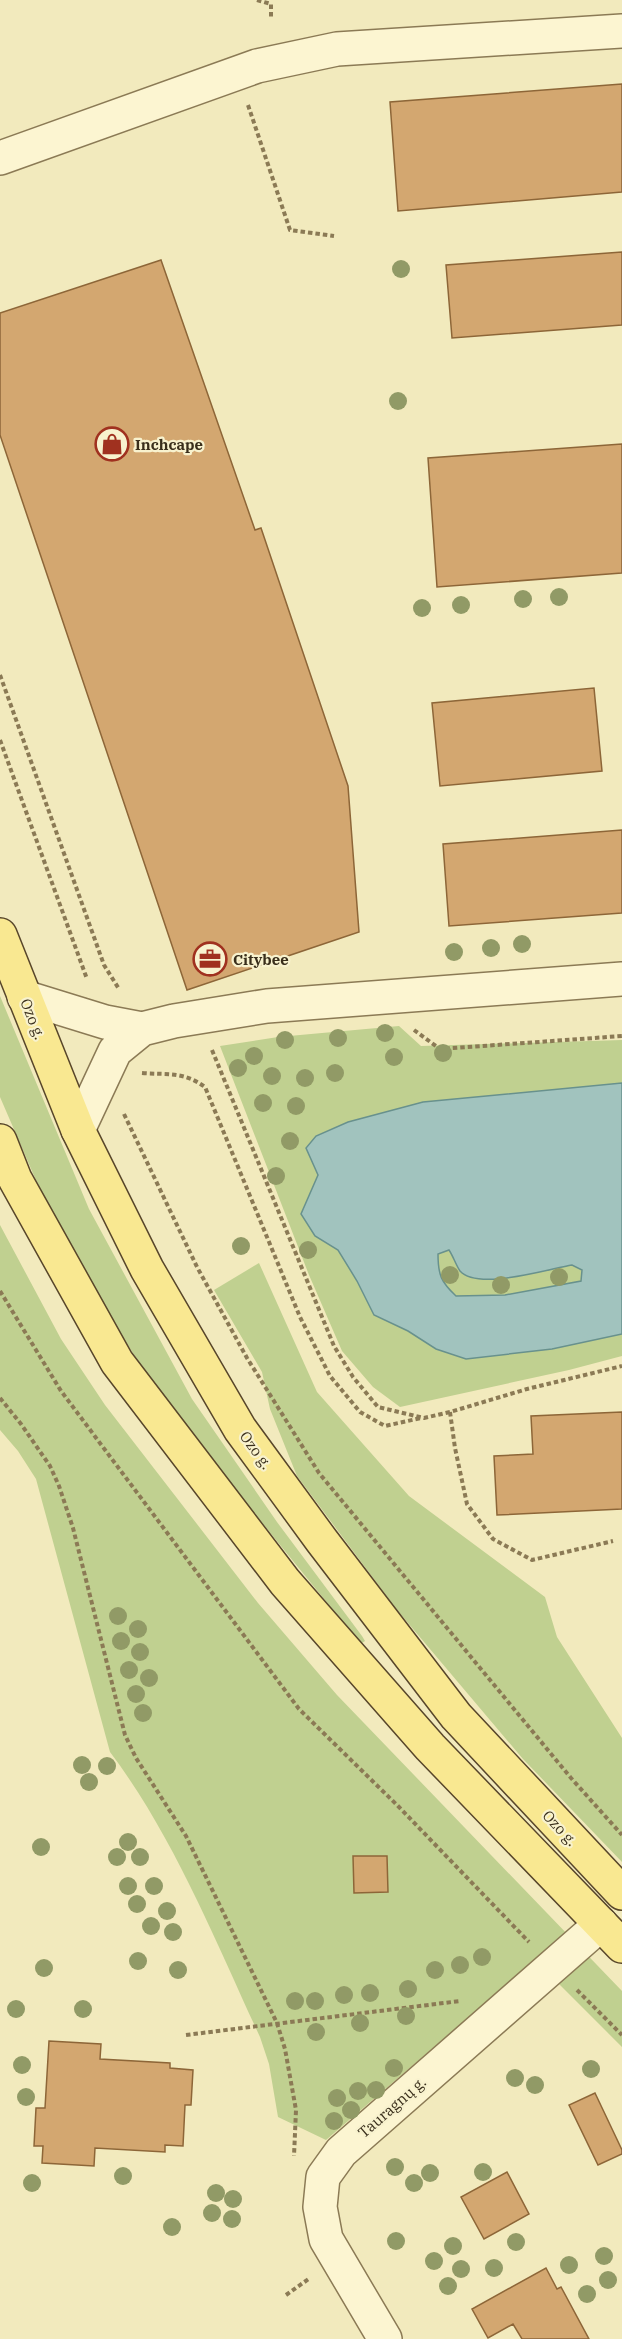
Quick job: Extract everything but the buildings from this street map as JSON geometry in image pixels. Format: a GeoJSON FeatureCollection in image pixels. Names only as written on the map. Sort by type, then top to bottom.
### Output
{"type":"FeatureCollection","features":[{"type":"Feature","properties":{"kind":"main road","name":"Ozo g."},"geometry":{"type":"LineString","coordinates":[[0,935],[78,1130],[147,1269],[240,1429],[322,1541],[456,1716],[622,1893]]}},
{"type":"Feature","properties":{"kind":"main road"},"geometry":{"type":"LineString","coordinates":[[0,1141],[15,1179],[117,1362],[285,1582],[430,1748],[611,1935]]}},
{"type":"Feature","properties":{"kind":"street"},"geometry":{"type":"LineString","coordinates":[[0,158],[256,66],[337,49],[622,31]]}},
{"type":"Feature","properties":{"kind":"street"},"geometry":{"type":"LineString","coordinates":[[78,1130],[115,1050],[142,1029],[174,1021],[267,1006],[622,979]]}},
{"type":"Feature","properties":{"kind":"street"},"geometry":{"type":"LineString","coordinates":[[24,997],[105,1022],[142,1029]]}},
{"type":"Feature","properties":{"kind":"street","name":"Tauragnų g."},"geometry":{"type":"LineString","coordinates":[[385,2339],[326,2239],[320,2207],[323,2177],[341,2152],[553,1966],[611,1935]]}},
{"type":"Feature","properties":{"kind":"path"},"geometry":{"type":"LineString","coordinates":[[257,0],[271,4],[271,17]]}},
{"type":"Feature","properties":{"kind":"path"},"geometry":{"type":"LineString","coordinates":[[255,128],[290,230],[334,237]]}},
{"type":"Feature","properties":{"kind":"path"},"geometry":{"type":"LineString","coordinates":[[0,675],[104,965],[142,1029]]}},
{"type":"Feature","properties":{"kind":"path"},"geometry":{"type":"LineString","coordinates":[[0,740],[96,1004],[105,1022]]}},
{"type":"Feature","properties":{"kind":"path"},"geometry":{"type":"LineString","coordinates":[[410,1026],[425,1040],[440,1049],[622,1036]]}},
{"type":"Feature","properties":{"kind":"path"},"geometry":{"type":"LineString","coordinates":[[205,1046],[212,1049],[334,1346],[353,1377],[378,1407],[424,1418]]}},
{"type":"Feature","properties":{"kind":"path"},"geometry":{"type":"LineString","coordinates":[[135,1073],[180,1074],[193,1078],[205,1087],[300,1317],[330,1376],[360,1412],[385,1426],[450,1412],[527,1389],[622,1366]]}},
{"type":"Feature","properties":{"kind":"path"},"geometry":{"type":"LineString","coordinates":[[119,1104],[197,1267],[247,1358],[319,1473],[571,1778],[622,1835]]}},
{"type":"Feature","properties":{"kind":"path"},"geometry":{"type":"LineString","coordinates":[[0,1291],[61,1391],[299,1709],[398,1806],[622,2035]]}},
{"type":"Feature","properties":{"kind":"path"},"geometry":{"type":"LineString","coordinates":[[0,1398],[50,1466],[59,1486],[73,1528],[124,1735],[136,1758],[186,1836],[276,2023],[285,2049],[296,2110],[293,2163]]}},
{"type":"Feature","properties":{"kind":"path"},"geometry":{"type":"LineString","coordinates":[[450,1412],[467,1504],[493,1539],[532,1560],[613,1541]]}},
{"type":"Feature","properties":{"kind":"path"},"geometry":{"type":"LineString","coordinates":[[186,2036],[465,2000]]}},
{"type":"Feature","properties":{"kind":"green space"},"geometry":{"type":"Polygon","coordinates":[[[0,996],[89,1209],[192,1399],[277,1522],[362,1636],[365,1641],[362,1643],[193,1438],[138,1361],[81,1272],[35,1178],[0,1097],[0,996]]]}},
{"type":"Feature","properties":{"kind":"green space"},"geometry":{"type":"Polygon","coordinates":[[[399,1026],[421,1046],[622,1040],[622,1356],[400,1407],[373,1387],[342,1351],[309,1275],[220,1046],[278,1037],[399,1026]]]}},
{"type":"Feature","properties":{"kind":"green space"},"geometry":{"type":"Polygon","coordinates":[[[0,1225],[61,1339],[105,1405],[258,1603],[337,1695],[622,1991],[622,2047],[535,1960],[326,2140],[278,2117],[269,2064],[260,2037],[210,1927],[154,1819],[110,1752],[36,1479],[18,1451],[0,1430],[0,1225]]]}},
{"type":"Feature","properties":{"kind":"green space"},"geometry":{"type":"Polygon","coordinates":[[[259,1263],[317,1392],[409,1496],[545,1597],[557,1637],[622,1738],[622,1862],[523,1759],[397,1610],[297,1476],[270,1409],[262,1372],[214,1290],[259,1263]]]}},
{"type":"Feature","properties":{"kind":"water"},"geometry":{"type":"Polygon","coordinates":[[[622,1083],[622,1334],[552,1349],[466,1359],[436,1349],[408,1331],[374,1315],[338,1250],[315,1236],[301,1214],[318,1175],[306,1148],[316,1136],[348,1122],[423,1102],[622,1083]],[[449,1250],[438,1254],[439,1267],[441,1278],[456,1296],[505,1295],[581,1281],[582,1270],[572,1265],[497,1279],[469,1277],[460,1271],[449,1250]]]}},
{"type":"Feature","properties":{"kind":"place","name":"Inchcape"},"geometry":{"type":"Point","coordinates":[112,444]}},
{"type":"Feature","properties":{"kind":"place","name":"Citybee"},"geometry":{"type":"Point","coordinates":[210,959]}}]}
